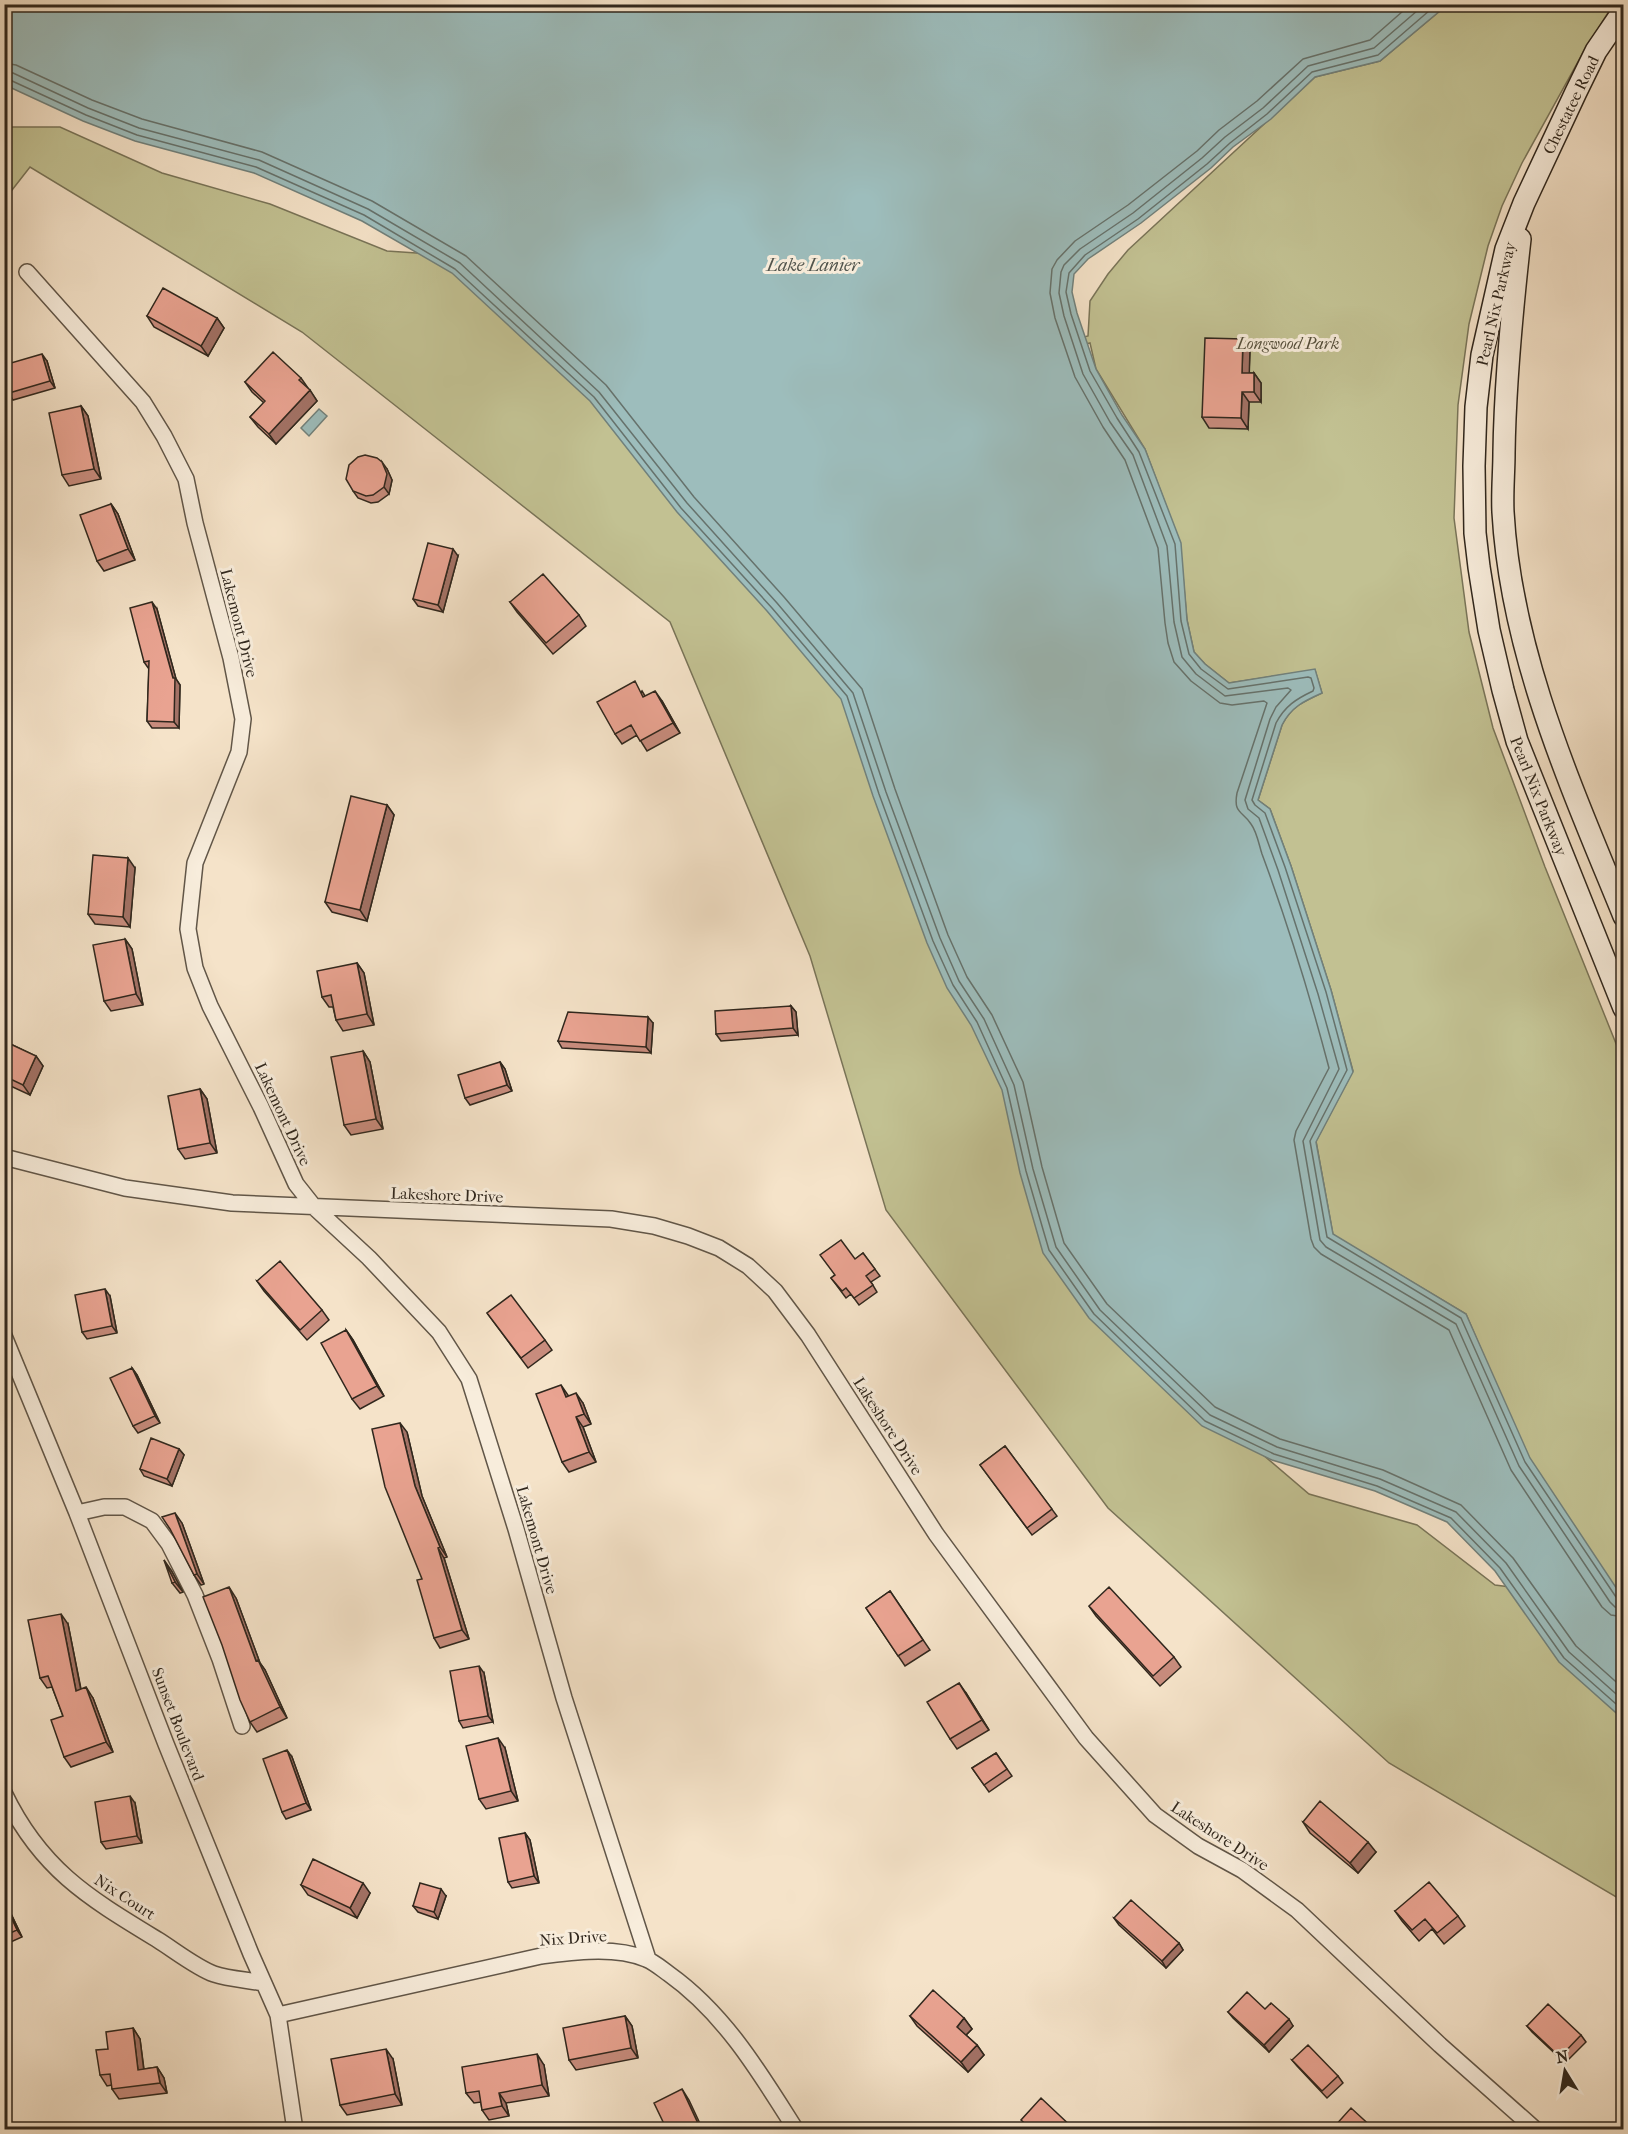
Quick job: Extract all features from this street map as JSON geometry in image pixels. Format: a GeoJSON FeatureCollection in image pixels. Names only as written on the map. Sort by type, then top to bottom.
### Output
{"type":"FeatureCollection","features":[{"type":"Feature","properties":{"kind":"street","name":"Chestatee Road"},"geometry":{"type":"LineString","coordinates":[[1524,203],[1596,51],[1623,10]]}},
{"type":"Feature","properties":{"kind":"street","name":"Pearl Nix Parkway"},"geometry":{"type":"LineString","coordinates":[[1524,203],[1512,306],[1505,408],[1503,512],[1509,561],[1518,618],[1532,675],[1568,777],[1623,916]]}},
{"type":"Feature","properties":{"kind":"street","name":"Pearl Nix Parkway"},"geometry":{"type":"LineString","coordinates":[[1524,203],[1506,249],[1482,355],[1476,407],[1474,466],[1479,567],[1489,630],[1517,741],[1623,1008]]}},
{"type":"Feature","properties":{"kind":"street","name":"Lakemont Drive"},"geometry":{"type":"LineString","coordinates":[[27,272],[143,402],[164,436],[186,479],[193,515],[231,658],[243,719],[239,752],[195,863],[188,929],[195,968],[210,1006],[261,1107],[296,1184],[315,1208],[376,1266],[439,1332],[469,1379],[516,1529],[564,1698],[648,1959]]}},
{"type":"Feature","properties":{"kind":"street","name":"Lakeshore Drive"},"geometry":{"type":"LineString","coordinates":[[4,1157],[125,1188],[232,1203],[611,1219],[654,1226],[719,1248],[747,1266],[775,1291],[808,1335],[936,1534],[1086,1737],[1155,1815],[1198,1846],[1242,1870],[1298,1910],[1440,2045],[1536,2130]]}},
{"type":"Feature","properties":{"kind":"street","name":"Sunset Boulevard"},"geometry":{"type":"LineString","coordinates":[[4,1336],[77,1513],[166,1744],[278,2015],[295,2130]]}},
{"type":"Feature","properties":{"kind":"street"},"geometry":{"type":"LineString","coordinates":[[77,1513],[104,1507],[126,1507],[152,1521],[169,1544],[195,1596],[220,1659],[242,1726]]}},
{"type":"Feature","properties":{"kind":"street","name":"Nix Court"},"geometry":{"type":"LineString","coordinates":[[4,1793],[39,1849],[60,1873],[94,1901],[213,1974],[263,1983]]}},
{"type":"Feature","properties":{"kind":"street","name":"Nix Drive"},"geometry":{"type":"LineString","coordinates":[[278,2015],[542,1956],[582,1952],[624,1953],[648,1959],[699,1998],[741,2044],[796,2130]]}},
{"type":"Feature","properties":{"kind":"green space","name":"Longwood Park"},"geometry":{"type":"Polygon","coordinates":[[[1447,5],[1613,5],[1584,51],[1522,163],[1502,206],[1488,246],[1469,324],[1458,405],[1454,518],[1469,632],[1493,728],[1545,867],[1623,1061],[1623,1901],[1389,1763],[1108,1508],[886,1210],[810,956],[670,622],[302,332],[30,167],[5,199],[5,127],[60,127],[162,173],[270,204],[387,251],[490,258],[779,575],[899,780],[1148,1357],[1309,1494],[1417,1525],[1495,1585],[1587,1597],[1466,1314],[1333,1235],[1316,1141],[1353,1071],[1331,990],[1291,866],[1270,809],[1258,800],[1282,725],[1299,705],[1322,693],[1315,670],[1229,683],[1194,652],[1187,620],[1180,543],[1145,449],[1096,369],[1090,343],[1035,357],[1032,351],[1088,336],[1090,301],[1128,250],[1315,77],[1380,61],[1447,5]]]}},
{"type":"Feature","properties":{"kind":"water","name":"Lake Lanier"},"geometry":{"type":"Polygon","coordinates":[[[4,5],[1447,5],[1380,61],[1315,77],[1271,119],[1233,147],[1211,168],[1141,223],[1088,259],[1074,274],[1072,292],[1096,369],[1122,415],[1145,449],[1181,543],[1187,620],[1194,652],[1229,683],[1315,669],[1322,693],[1299,705],[1282,725],[1258,800],[1270,809],[1291,866],[1331,990],[1353,1072],[1316,1142],[1333,1234],[1466,1314],[1530,1458],[1623,1598],[1623,1719],[1559,1662],[1495,1571],[1447,1522],[1375,1491],[1272,1460],[1202,1426],[1089,1318],[1043,1253],[1020,1173],[1002,1090],[971,1025],[947,988],[927,943],[873,796],[841,699],[767,611],[677,512],[590,401],[452,273],[362,221],[254,173],[135,141],[83,121],[5,85],[4,5]]]}},
{"type":"Feature","properties":{"kind":"water"},"geometry":{"type":"Polygon","coordinates":[[[319,409],[327,416],[309,436],[301,428],[319,409]]]}},
{"type":"Feature","properties":{"kind":"building"},"geometry":{"type":"Polygon","coordinates":[[[163,288],[217,318],[201,346],[147,316],[163,288]]]}},
{"type":"Feature","properties":{"kind":"building"},"geometry":{"type":"Polygon","coordinates":[[[1205,338],[1243,339],[1242,373],[1254,373],[1254,392],[1242,392],[1241,418],[1202,417],[1205,338]]]}},
{"type":"Feature","properties":{"kind":"building"},"geometry":{"type":"Polygon","coordinates":[[[273,352],[301,378],[299,380],[310,390],[269,434],[250,417],[265,401],[245,382],[273,352]]]}},
{"type":"Feature","properties":{"kind":"building"},"geometry":{"type":"Polygon","coordinates":[[[42,354],[50,381],[9,393],[4,379],[4,365],[42,354]]]}},
{"type":"Feature","properties":{"kind":"building"},"geometry":{"type":"Polygon","coordinates":[[[81,406],[94,469],[62,475],[49,413],[81,406]]]}},
{"type":"Feature","properties":{"kind":"building"},"geometry":{"type":"Polygon","coordinates":[[[365,455],[382,462],[387,474],[384,487],[373,495],[366,496],[353,491],[346,479],[349,465],[358,457],[365,455]]]}},
{"type":"Feature","properties":{"kind":"building"},"geometry":{"type":"Polygon","coordinates":[[[111,504],[128,549],[97,561],[80,515],[111,504]]]}},
{"type":"Feature","properties":{"kind":"building"},"geometry":{"type":"Polygon","coordinates":[[[428,543],[453,549],[438,605],[413,599],[428,543]]]}},
{"type":"Feature","properties":{"kind":"building"},"geometry":{"type":"Polygon","coordinates":[[[543,574],[579,615],[546,643],[510,602],[543,574]]]}},
{"type":"Feature","properties":{"kind":"building"},"geometry":{"type":"Polygon","coordinates":[[[152,602],[173,678],[175,678],[174,722],[147,721],[149,661],[144,662],[130,608],[152,602]]]}},
{"type":"Feature","properties":{"kind":"building"},"geometry":{"type":"Polygon","coordinates":[[[635,681],[643,697],[655,691],[673,723],[640,741],[631,725],[615,734],[597,702],[635,681]]]}},
{"type":"Feature","properties":{"kind":"building"},"geometry":{"type":"Polygon","coordinates":[[[351,796],[387,805],[360,910],[325,902],[351,796]]]}},
{"type":"Feature","properties":{"kind":"building"},"geometry":{"type":"Polygon","coordinates":[[[93,855],[128,858],[123,917],[88,914],[93,855]]]}},
{"type":"Feature","properties":{"kind":"building"},"geometry":{"type":"Polygon","coordinates":[[[125,939],[136,994],[104,1001],[93,945],[125,939]]]}},
{"type":"Feature","properties":{"kind":"building"},"geometry":{"type":"Polygon","coordinates":[[[357,963],[367,1014],[336,1020],[331,995],[322,997],[317,971],[357,963]]]}},
{"type":"Feature","properties":{"kind":"building"},"geometry":{"type":"Polygon","coordinates":[[[791,1006],[793,1028],[716,1034],[715,1011],[791,1006]]]}},
{"type":"Feature","properties":{"kind":"building"},"geometry":{"type":"Polygon","coordinates":[[[568,1012],[648,1017],[646,1047],[558,1041],[568,1012]]]}},
{"type":"Feature","properties":{"kind":"building"},"geometry":{"type":"Polygon","coordinates":[[[4,1041],[36,1056],[23,1085],[4,1076],[4,1041]]]}},
{"type":"Feature","properties":{"kind":"building"},"geometry":{"type":"Polygon","coordinates":[[[363,1051],[376,1119],[344,1125],[331,1057],[363,1051]]]}},
{"type":"Feature","properties":{"kind":"building"},"geometry":{"type":"Polygon","coordinates":[[[500,1062],[507,1085],[465,1098],[458,1075],[500,1062]]]}},
{"type":"Feature","properties":{"kind":"building"},"geometry":{"type":"Polygon","coordinates":[[[200,1089],[210,1143],[178,1149],[168,1096],[200,1089]]]}},
{"type":"Feature","properties":{"kind":"building"},"geometry":{"type":"Polygon","coordinates":[[[841,1240],[855,1259],[863,1253],[875,1269],[866,1276],[873,1285],[854,1298],[846,1288],[842,1291],[831,1278],[835,1275],[820,1255],[841,1240]]]}},
{"type":"Feature","properties":{"kind":"building"},"geometry":{"type":"Polygon","coordinates":[[[280,1261],[322,1310],[300,1330],[257,1281],[280,1261]]]}},
{"type":"Feature","properties":{"kind":"building"},"geometry":{"type":"Polygon","coordinates":[[[105,1289],[112,1326],[82,1332],[75,1295],[105,1289]]]}},
{"type":"Feature","properties":{"kind":"building"},"geometry":{"type":"Polygon","coordinates":[[[511,1295],[545,1340],[521,1358],[487,1313],[511,1295]]]}},
{"type":"Feature","properties":{"kind":"building"},"geometry":{"type":"Polygon","coordinates":[[[346,1330],[377,1386],[352,1399],[321,1343],[346,1330]]]}},
{"type":"Feature","properties":{"kind":"building"},"geometry":{"type":"Polygon","coordinates":[[[132,1368],[155,1416],[133,1426],[110,1378],[132,1368]]]}},
{"type":"Feature","properties":{"kind":"building"},"geometry":{"type":"Polygon","coordinates":[[[561,1385],[566,1397],[576,1393],[584,1414],[576,1417],[589,1452],[562,1462],[536,1394],[561,1385]]]}},
{"type":"Feature","properties":{"kind":"building"},"geometry":{"type":"Polygon","coordinates":[[[400,1423],[415,1486],[440,1547],[438,1548],[462,1630],[434,1638],[417,1580],[422,1579],[385,1487],[372,1429],[400,1423]]]}},
{"type":"Feature","properties":{"kind":"building"},"geometry":{"type":"Polygon","coordinates":[[[151,1438],[179,1449],[167,1479],[140,1469],[151,1438]]]}},
{"type":"Feature","properties":{"kind":"building"},"geometry":{"type":"Polygon","coordinates":[[[1005,1446],[1052,1509],[1027,1528],[980,1465],[1005,1446]]]}},
{"type":"Feature","properties":{"kind":"building"},"geometry":{"type":"Polygon","coordinates":[[[175,1513],[197,1574],[194,1575],[162,1517],[175,1513]]]}},
{"type":"Feature","properties":{"kind":"building"},"geometry":{"type":"Polygon","coordinates":[[[164,1560],[175,1582],[172,1583],[164,1560]]]}},
{"type":"Feature","properties":{"kind":"building"},"geometry":{"type":"Polygon","coordinates":[[[229,1587],[256,1661],[258,1660],[280,1707],[250,1722],[203,1597],[229,1587]]]}},
{"type":"Feature","properties":{"kind":"building"},"geometry":{"type":"Polygon","coordinates":[[[1109,1587],[1174,1657],[1153,1676],[1089,1606],[1109,1587]]]}},
{"type":"Feature","properties":{"kind":"building"},"geometry":{"type":"Polygon","coordinates":[[[890,1591],[923,1640],[898,1656],[866,1608],[890,1591]]]}},
{"type":"Feature","properties":{"kind":"building"},"geometry":{"type":"Polygon","coordinates":[[[61,1614],[76,1691],[86,1687],[106,1742],[64,1757],[51,1720],[63,1716],[48,1676],[40,1678],[28,1620],[61,1614]]]}},
{"type":"Feature","properties":{"kind":"building"},"geometry":{"type":"Polygon","coordinates":[[[479,1666],[488,1716],[459,1721],[450,1671],[479,1666]]]}},
{"type":"Feature","properties":{"kind":"building"},"geometry":{"type":"Polygon","coordinates":[[[959,1683],[982,1720],[950,1739],[927,1702],[959,1683]]]}},
{"type":"Feature","properties":{"kind":"building"},"geometry":{"type":"Polygon","coordinates":[[[498,1738],[511,1791],[479,1799],[466,1746],[498,1738]]]}},
{"type":"Feature","properties":{"kind":"building"},"geometry":{"type":"Polygon","coordinates":[[[287,1750],[306,1803],[282,1812],[263,1759],[287,1750]]]}},
{"type":"Feature","properties":{"kind":"building"},"geometry":{"type":"Polygon","coordinates":[[[996,1753],[1007,1769],[984,1785],[972,1768],[996,1753]]]}},
{"type":"Feature","properties":{"kind":"building"},"geometry":{"type":"Polygon","coordinates":[[[130,1796],[137,1836],[101,1842],[95,1802],[130,1796]]]}},
{"type":"Feature","properties":{"kind":"building"},"geometry":{"type":"Polygon","coordinates":[[[1320,1801],[1368,1842],[1350,1863],[1303,1822],[1320,1801]]]}},
{"type":"Feature","properties":{"kind":"building"},"geometry":{"type":"Polygon","coordinates":[[[525,1833],[534,1876],[508,1882],[499,1838],[525,1833]]]}},
{"type":"Feature","properties":{"kind":"building"},"geometry":{"type":"Polygon","coordinates":[[[313,1859],[363,1883],[350,1908],[301,1885],[313,1859]]]}},
{"type":"Feature","properties":{"kind":"building"},"geometry":{"type":"Polygon","coordinates":[[[1429,1882],[1458,1916],[1437,1933],[1425,1919],[1412,1930],[1395,1911],[1429,1882]]]}},
{"type":"Feature","properties":{"kind":"building"},"geometry":{"type":"Polygon","coordinates":[[[420,1883],[441,1889],[434,1912],[413,1906],[420,1883]]]}},
{"type":"Feature","properties":{"kind":"building"},"geometry":{"type":"Polygon","coordinates":[[[1131,1900],[1179,1943],[1162,1961],[1114,1918],[1131,1900]]]}},
{"type":"Feature","properties":{"kind":"building"},"geometry":{"type":"Polygon","coordinates":[[[4,1902],[17,1930],[4,1936],[4,1902]]]}},
{"type":"Feature","properties":{"kind":"building"},"geometry":{"type":"Polygon","coordinates":[[[933,1990],[964,2018],[957,2027],[977,2045],[961,2062],[910,2016],[933,1990]]]}},
{"type":"Feature","properties":{"kind":"building"},"geometry":{"type":"Polygon","coordinates":[[[1247,1992],[1265,2009],[1271,2003],[1289,2019],[1264,2045],[1228,2012],[1247,1992]]]}},
{"type":"Feature","properties":{"kind":"building"},"geometry":{"type":"Polygon","coordinates":[[[1548,2004],[1581,2035],[1560,2057],[1527,2026],[1548,2004]]]}},
{"type":"Feature","properties":{"kind":"building"},"geometry":{"type":"Polygon","coordinates":[[[625,2016],[631,2048],[569,2060],[563,2028],[625,2016]]]}},
{"type":"Feature","properties":{"kind":"building"},"geometry":{"type":"Polygon","coordinates":[[[133,2028],[138,2070],[157,2067],[160,2083],[112,2089],[110,2074],[100,2075],[96,2050],[108,2049],[106,2032],[133,2028]]]}},
{"type":"Feature","properties":{"kind":"building"},"geometry":{"type":"Polygon","coordinates":[[[1308,2045],[1338,2076],[1322,2091],[1292,2060],[1308,2045]]]}},
{"type":"Feature","properties":{"kind":"building"},"geometry":{"type":"Polygon","coordinates":[[[386,2049],[395,2094],[340,2105],[331,2059],[386,2049]]]}},
{"type":"Feature","properties":{"kind":"building"},"geometry":{"type":"Polygon","coordinates":[[[537,2054],[542,2085],[499,2093],[502,2106],[482,2110],[479,2091],[466,2093],[462,2067],[537,2054]]]}},
{"type":"Feature","properties":{"kind":"building"},"geometry":{"type":"Polygon","coordinates":[[[682,2089],[701,2130],[667,2130],[654,2103],[682,2089]]]}},
{"type":"Feature","properties":{"kind":"building"},"geometry":{"type":"Polygon","coordinates":[[[1041,2098],[1075,2130],[1032,2130],[1021,2120],[1041,2098]]]}},
{"type":"Feature","properties":{"kind":"building"},"geometry":{"type":"Polygon","coordinates":[[[1351,2108],[1375,2130],[1334,2130],[1333,2128],[1351,2108]]]}}]}
